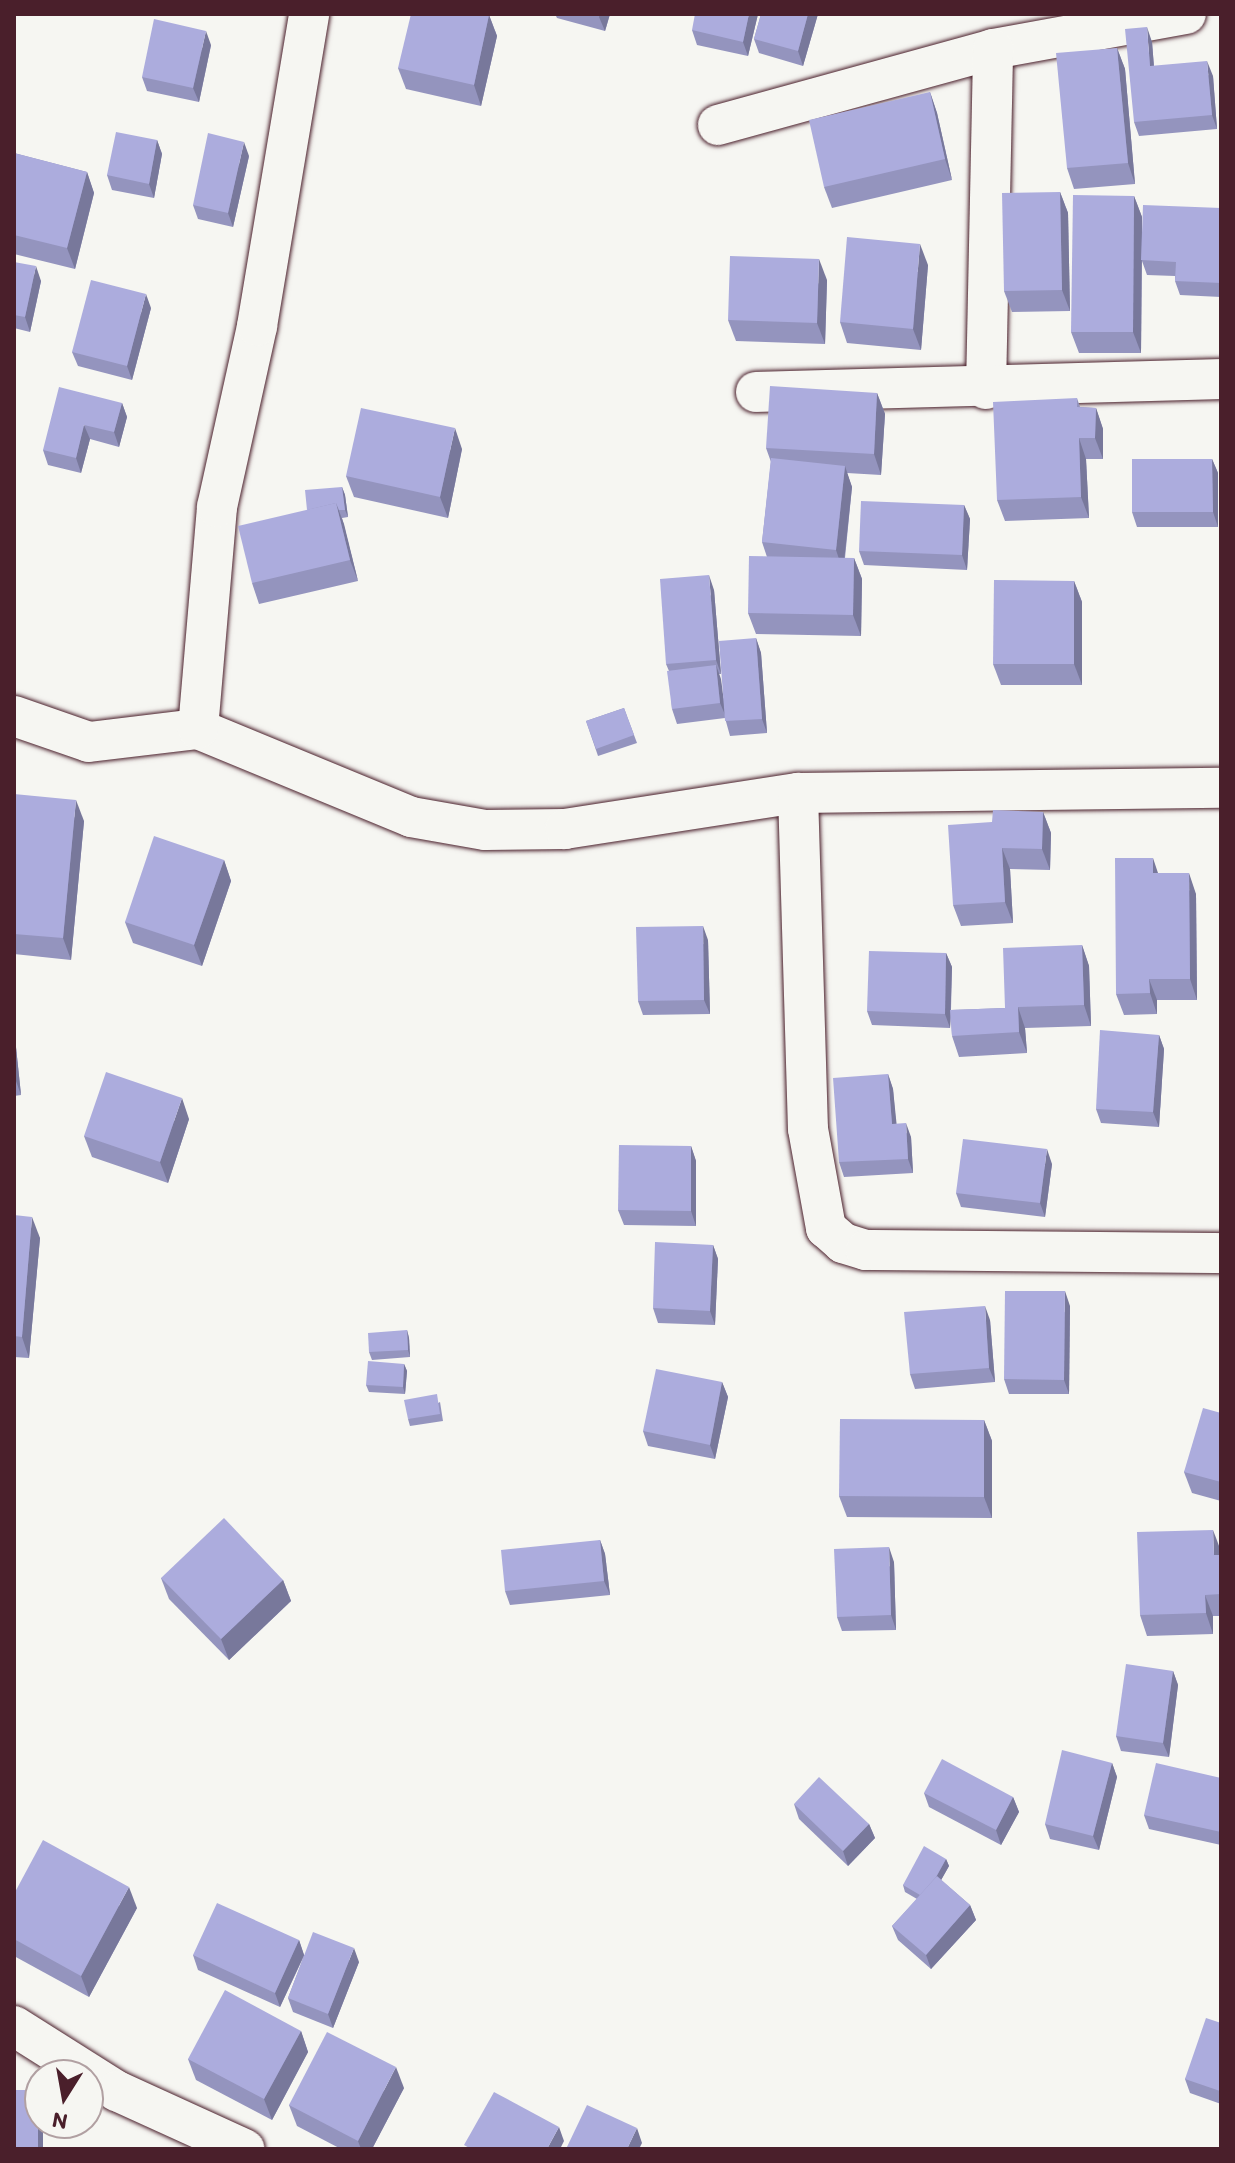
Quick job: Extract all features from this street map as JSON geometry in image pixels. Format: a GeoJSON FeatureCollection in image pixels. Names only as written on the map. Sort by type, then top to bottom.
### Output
{"type":"FeatureCollection","features":[{"type":"Feature","properties":{"kind":"street"},"geometry":{"type":"LineString","coordinates":[[198,729],[217,507],[257,326],[309,14]]}},
{"type":"Feature","properties":{"kind":"street"},"geometry":{"type":"LineString","coordinates":[[718,125],[993,49],[1186,14]]}},
{"type":"Feature","properties":{"kind":"street"},"geometry":{"type":"LineString","coordinates":[[986,389],[993,49]]}},
{"type":"Feature","properties":{"kind":"street"},"geometry":{"type":"LineString","coordinates":[[756,392],[986,389],[1221,379]]}},
{"type":"Feature","properties":{"kind":"street"},"geometry":{"type":"LineString","coordinates":[[14,716],[89,742],[198,729],[411,817],[485,830],[565,829],[798,793],[1221,788]]}},
{"type":"Feature","properties":{"kind":"street"},"geometry":{"type":"LineString","coordinates":[[798,793],[808,1129],[826,1228],[843,1243],[866,1250],[1221,1253]]}},
{"type":"Feature","properties":{"kind":"street"},"geometry":{"type":"LineString","coordinates":[[14,2026],[117,2091],[244,2149]]}},
{"type":"Feature","properties":{"kind":"building"},"geometry":{"type":"Polygon","coordinates":[[[411,14],[489,15],[474,85],[398,68],[411,14]]]}},
{"type":"Feature","properties":{"kind":"building"},"geometry":{"type":"Polygon","coordinates":[[[695,14],[749,14],[743,42],[692,30],[695,14]]]}},
{"type":"Feature","properties":{"kind":"building"},"geometry":{"type":"Polygon","coordinates":[[[761,14],[808,14],[798,51],[754,39],[761,14]]]}},
{"type":"Feature","properties":{"kind":"building"},"geometry":{"type":"Polygon","coordinates":[[[154,19],[206,31],[193,88],[142,77],[154,19]]]}},
{"type":"Feature","properties":{"kind":"building"},"geometry":{"type":"Polygon","coordinates":[[[1147,27],[1150,66],[1207,61],[1212,115],[1134,122],[1125,29],[1147,27]]]}},
{"type":"Feature","properties":{"kind":"building"},"geometry":{"type":"Polygon","coordinates":[[[1117,48],[1128,163],[1067,168],[1056,53],[1117,48]]]}},
{"type":"Feature","properties":{"kind":"building"},"geometry":{"type":"Polygon","coordinates":[[[930,92],[945,159],[824,187],[809,120],[930,92]]]}},
{"type":"Feature","properties":{"kind":"building"},"geometry":{"type":"Polygon","coordinates":[[[116,132],[157,140],[149,184],[107,175],[116,132]]]}},
{"type":"Feature","properties":{"kind":"building"},"geometry":{"type":"Polygon","coordinates":[[[208,133],[244,142],[228,213],[193,205],[208,133]]]}},
{"type":"Feature","properties":{"kind":"building"},"geometry":{"type":"Polygon","coordinates":[[[14,153],[87,172],[67,248],[14,235],[14,153]]]}},
{"type":"Feature","properties":{"kind":"building"},"geometry":{"type":"Polygon","coordinates":[[[1060,192],[1062,290],[1004,291],[1002,193],[1060,192]]]}},
{"type":"Feature","properties":{"kind":"building"},"geometry":{"type":"Polygon","coordinates":[[[1073,195],[1134,196],[1133,332],[1071,332],[1073,195]]]}},
{"type":"Feature","properties":{"kind":"building"},"geometry":{"type":"Polygon","coordinates":[[[1143,205],[1221,208],[1221,283],[1175,281],[1176,262],[1141,260],[1143,205]]]}},
{"type":"Feature","properties":{"kind":"building"},"geometry":{"type":"Polygon","coordinates":[[[847,237],[920,244],[913,329],[840,322],[847,237]]]}},
{"type":"Feature","properties":{"kind":"building"},"geometry":{"type":"Polygon","coordinates":[[[730,256],[819,259],[817,323],[728,320],[730,256]]]}},
{"type":"Feature","properties":{"kind":"building"},"geometry":{"type":"Polygon","coordinates":[[[14,262],[36,266],[25,317],[14,315],[14,262]]]}},
{"type":"Feature","properties":{"kind":"building"},"geometry":{"type":"Polygon","coordinates":[[[91,280],[146,294],[127,366],[72,352],[91,280]]]}},
{"type":"Feature","properties":{"kind":"building"},"geometry":{"type":"Polygon","coordinates":[[[770,386],[877,393],[874,454],[766,448],[770,386]]]}},
{"type":"Feature","properties":{"kind":"building"},"geometry":{"type":"Polygon","coordinates":[[[59,387],[122,403],[114,432],[84,425],[76,458],[43,450],[59,387]]]}},
{"type":"Feature","properties":{"kind":"building"},"geometry":{"type":"Polygon","coordinates":[[[1077,398],[1077,407],[1096,408],[1095,438],[1079,438],[1081,497],[997,500],[993,402],[1077,398]]]}},
{"type":"Feature","properties":{"kind":"building"},"geometry":{"type":"Polygon","coordinates":[[[361,408],[455,428],[440,497],[346,476],[361,408]]]}},
{"type":"Feature","properties":{"kind":"building"},"geometry":{"type":"Polygon","coordinates":[[[771,458],[845,466],[836,550],[762,542],[771,458]]]}},
{"type":"Feature","properties":{"kind":"building"},"geometry":{"type":"Polygon","coordinates":[[[1132,459],[1212,459],[1213,512],[1132,512],[1132,459]]]}},
{"type":"Feature","properties":{"kind":"building"},"geometry":{"type":"Polygon","coordinates":[[[342,487],[345,510],[339,510],[336,503],[307,510],[305,490],[342,487]]]}},
{"type":"Feature","properties":{"kind":"building"},"geometry":{"type":"Polygon","coordinates":[[[861,501],[964,505],[962,555],[859,551],[861,501]]]}},
{"type":"Feature","properties":{"kind":"building"},"geometry":{"type":"Polygon","coordinates":[[[336,503],[350,560],[252,583],[238,526],[336,503]]]}},
{"type":"Feature","properties":{"kind":"building"},"geometry":{"type":"Polygon","coordinates":[[[749,556],[854,558],[853,615],[748,613],[749,556]]]}},
{"type":"Feature","properties":{"kind":"building"},"geometry":{"type":"Polygon","coordinates":[[[709,575],[716,660],[666,664],[660,579],[709,575]]]}},
{"type":"Feature","properties":{"kind":"building"},"geometry":{"type":"Polygon","coordinates":[[[994,580],[1074,581],[1074,664],[993,664],[994,580]]]}},
{"type":"Feature","properties":{"kind":"building"},"geometry":{"type":"Polygon","coordinates":[[[756,638],[762,719],[725,721],[719,641],[756,638]]]}},
{"type":"Feature","properties":{"kind":"building"},"geometry":{"type":"Polygon","coordinates":[[[716,665],[720,703],[672,709],[667,671],[716,665]]]}},
{"type":"Feature","properties":{"kind":"building"},"geometry":{"type":"Polygon","coordinates":[[[624,708],[634,735],[596,749],[586,721],[624,708]]]}},
{"type":"Feature","properties":{"kind":"building"},"geometry":{"type":"Polygon","coordinates":[[[14,794],[76,800],[63,938],[14,934],[14,794]]]}},
{"type":"Feature","properties":{"kind":"building"},"geometry":{"type":"Polygon","coordinates":[[[993,810],[1043,812],[1042,849],[1002,848],[1005,902],[953,905],[948,825],[992,822],[993,810]]]}},
{"type":"Feature","properties":{"kind":"building"},"geometry":{"type":"Polygon","coordinates":[[[154,836],[224,860],[194,945],[125,922],[154,836]]]}},
{"type":"Feature","properties":{"kind":"building"},"geometry":{"type":"Polygon","coordinates":[[[1115,858],[1153,858],[1153,873],[1189,873],[1190,979],[1149,979],[1150,993],[1116,994],[1115,858]]]}},
{"type":"Feature","properties":{"kind":"building"},"geometry":{"type":"Polygon","coordinates":[[[703,926],[704,1000],[638,1001],[636,927],[703,926]]]}},
{"type":"Feature","properties":{"kind":"building"},"geometry":{"type":"Polygon","coordinates":[[[1082,945],[1084,1005],[1018,1007],[1019,1032],[952,1036],[950,1010],[1005,1008],[1003,948],[1082,945]]]}},
{"type":"Feature","properties":{"kind":"building"},"geometry":{"type":"Polygon","coordinates":[[[869,951],[946,953],[945,1014],[867,1011],[869,951]]]}},
{"type":"Feature","properties":{"kind":"building"},"geometry":{"type":"Polygon","coordinates":[[[1100,1030],[1159,1035],[1153,1112],[1096,1109],[1100,1030]]]}},
{"type":"Feature","properties":{"kind":"building"},"geometry":{"type":"Polygon","coordinates":[[[106,1072],[182,1098],[160,1162],[84,1136],[106,1072]]]}},
{"type":"Feature","properties":{"kind":"building"},"geometry":{"type":"Polygon","coordinates":[[[888,1074],[892,1124],[906,1123],[908,1159],[839,1162],[833,1078],[888,1074]]]}},
{"type":"Feature","properties":{"kind":"building"},"geometry":{"type":"Polygon","coordinates":[[[963,1139],[1047,1149],[1040,1203],[956,1193],[963,1139]]]}},
{"type":"Feature","properties":{"kind":"building"},"geometry":{"type":"Polygon","coordinates":[[[619,1145],[691,1146],[691,1211],[618,1210],[619,1145]]]}},
{"type":"Feature","properties":{"kind":"building"},"geometry":{"type":"Polygon","coordinates":[[[14,1215],[32,1217],[22,1337],[14,1336],[14,1215]]]}},
{"type":"Feature","properties":{"kind":"building"},"geometry":{"type":"Polygon","coordinates":[[[655,1242],[713,1245],[710,1311],[653,1308],[655,1242]]]}},
{"type":"Feature","properties":{"kind":"building"},"geometry":{"type":"Polygon","coordinates":[[[1005,1291],[1065,1291],[1064,1380],[1004,1379],[1005,1291]]]}},
{"type":"Feature","properties":{"kind":"building"},"geometry":{"type":"Polygon","coordinates":[[[985,1306],[989,1368],[910,1374],[904,1312],[985,1306]]]}},
{"type":"Feature","properties":{"kind":"building"},"geometry":{"type":"Polygon","coordinates":[[[407,1330],[408,1350],[369,1352],[368,1333],[407,1330]]]}},
{"type":"Feature","properties":{"kind":"building"},"geometry":{"type":"Polygon","coordinates":[[[368,1361],[404,1364],[403,1387],[366,1385],[368,1361]]]}},
{"type":"Feature","properties":{"kind":"building"},"geometry":{"type":"Polygon","coordinates":[[[656,1369],[722,1382],[710,1445],[643,1431],[656,1369]]]}},
{"type":"Feature","properties":{"kind":"building"},"geometry":{"type":"Polygon","coordinates":[[[437,1394],[440,1414],[408,1419],[404,1400],[437,1394]]]}},
{"type":"Feature","properties":{"kind":"building"},"geometry":{"type":"Polygon","coordinates":[[[1203,1408],[1221,1413],[1221,1482],[1184,1472],[1203,1408]]]}},
{"type":"Feature","properties":{"kind":"building"},"geometry":{"type":"Polygon","coordinates":[[[840,1419],[984,1420],[984,1497],[839,1496],[840,1419]]]}},
{"type":"Feature","properties":{"kind":"building"},"geometry":{"type":"Polygon","coordinates":[[[224,1518],[283,1580],[221,1639],[161,1578],[224,1518]]]}},
{"type":"Feature","properties":{"kind":"building"},"geometry":{"type":"Polygon","coordinates":[[[1213,1530],[1214,1555],[1221,1555],[1221,1594],[1205,1595],[1206,1613],[1140,1615],[1137,1532],[1213,1530]]]}},
{"type":"Feature","properties":{"kind":"building"},"geometry":{"type":"Polygon","coordinates":[[[600,1540],[604,1581],[505,1591],[501,1550],[600,1540]]]}},
{"type":"Feature","properties":{"kind":"building"},"geometry":{"type":"Polygon","coordinates":[[[889,1547],[891,1615],[837,1617],[834,1549],[889,1547]]]}},
{"type":"Feature","properties":{"kind":"building"},"geometry":{"type":"Polygon","coordinates":[[[1126,1664],[1173,1671],[1163,1743],[1116,1736],[1126,1664]]]}},
{"type":"Feature","properties":{"kind":"building"},"geometry":{"type":"Polygon","coordinates":[[[1062,1750],[1112,1763],[1093,1836],[1045,1824],[1062,1750]]]}},
{"type":"Feature","properties":{"kind":"building"},"geometry":{"type":"Polygon","coordinates":[[[942,1759],[1013,1797],[996,1830],[924,1793],[942,1759]]]}},
{"type":"Feature","properties":{"kind":"building"},"geometry":{"type":"Polygon","coordinates":[[[1156,1763],[1221,1778],[1221,1832],[1144,1815],[1156,1763]]]}},
{"type":"Feature","properties":{"kind":"building"},"geometry":{"type":"Polygon","coordinates":[[[819,1777],[869,1824],[843,1851],[794,1804],[819,1777]]]}},
{"type":"Feature","properties":{"kind":"building"},"geometry":{"type":"Polygon","coordinates":[[[43,1840],[129,1887],[81,1976],[14,1939],[14,1894],[43,1840]]]}},
{"type":"Feature","properties":{"kind":"building"},"geometry":{"type":"Polygon","coordinates":[[[924,1846],[946,1859],[936,1877],[920,1895],[903,1885],[924,1846]]]}},
{"type":"Feature","properties":{"kind":"building"},"geometry":{"type":"Polygon","coordinates":[[[937,1876],[970,1905],[926,1955],[892,1926],[937,1876]]]}},
{"type":"Feature","properties":{"kind":"building"},"geometry":{"type":"Polygon","coordinates":[[[217,1903],[299,1940],[275,1993],[193,1955],[217,1903]]]}},
{"type":"Feature","properties":{"kind":"building"},"geometry":{"type":"Polygon","coordinates":[[[313,1932],[354,1948],[328,2014],[288,1998],[313,1932]]]}},
{"type":"Feature","properties":{"kind":"building"},"geometry":{"type":"Polygon","coordinates":[[[225,1990],[301,2031],[264,2099],[188,2059],[225,1990]]]}},
{"type":"Feature","properties":{"kind":"building"},"geometry":{"type":"Polygon","coordinates":[[[1206,2018],[1221,2023],[1220,2091],[1185,2079],[1206,2018]]]}},
{"type":"Feature","properties":{"kind":"building"},"geometry":{"type":"Polygon","coordinates":[[[327,2032],[396,2067],[358,2141],[289,2105],[327,2032]]]}},
{"type":"Feature","properties":{"kind":"building"},"geometry":{"type":"Polygon","coordinates":[[[14,2090],[24,2090],[24,2139],[38,2139],[38,2149],[14,2149],[14,2090]]]}},
{"type":"Feature","properties":{"kind":"building"},"geometry":{"type":"Polygon","coordinates":[[[494,2092],[559,2127],[547,2149],[471,2149],[464,2145],[494,2092]]]}},
{"type":"Feature","properties":{"kind":"building"},"geometry":{"type":"Polygon","coordinates":[[[587,2105],[637,2128],[627,2149],[566,2149],[587,2105]]]}}]}
